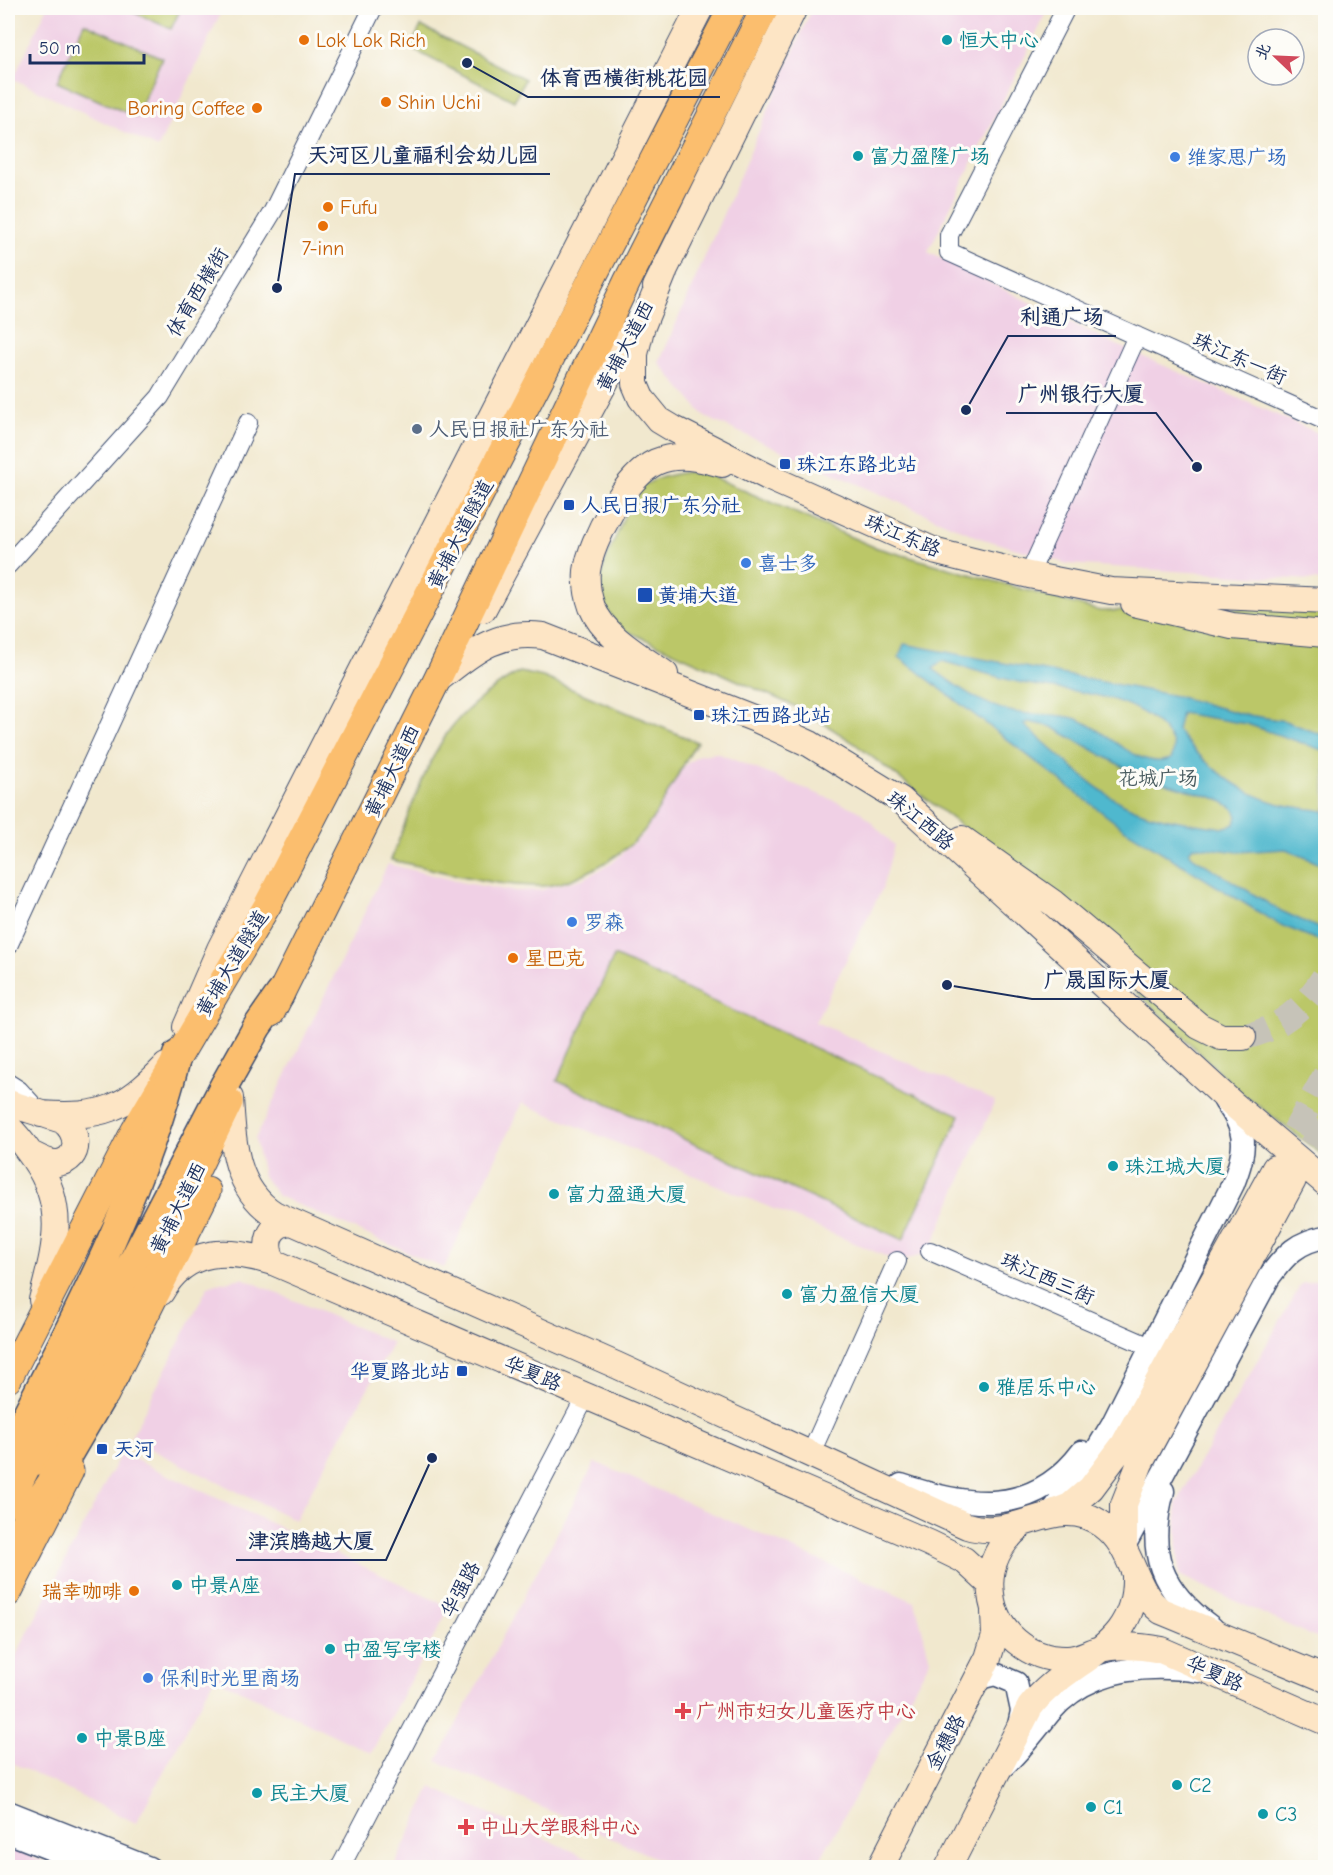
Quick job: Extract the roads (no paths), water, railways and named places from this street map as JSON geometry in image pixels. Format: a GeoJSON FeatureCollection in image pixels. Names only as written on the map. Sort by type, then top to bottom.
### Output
{"type":"FeatureCollection","features":[{"type":"Feature","properties":{"kind":"highway"},"geometry":{"type":"LineString","coordinates":[[10,1497],[225,1084],[257,1027],[280,994]]}},
{"type":"Feature","properties":{"kind":"highway"},"geometry":{"type":"LineString","coordinates":[[8,1451],[126,1207],[152,1144],[177,1055]]}},
{"type":"Feature","properties":{"kind":"highway"},"geometry":{"type":"LineString","coordinates":[[8,1546],[53,1480],[115,1374]]}},
{"type":"Feature","properties":{"kind":"main road"},"geometry":{"type":"LineString","coordinates":[[8,1379],[135,1130],[177,1055],[190,1015],[220,949],[700,8]]}},
{"type":"Feature","properties":{"kind":"main road","name":"黄埔大道隧道"},"geometry":{"type":"LineString","coordinates":[[177,1055],[230,971],[267,906],[732,8]]}},
{"type":"Feature","properties":{"kind":"main road","name":"黄埔大道隧道"},"geometry":{"type":"LineString","coordinates":[[437,680],[627,282],[765,8]]}},
{"type":"Feature","properties":{"kind":"main road","name":"黄埔大道西"},"geometry":{"type":"LineString","coordinates":[[8,1546],[171,1223],[280,994],[437,680],[502,577],[664,272],[794,8]]}},
{"type":"Feature","properties":{"kind":"main road","name":"珠江东路"},"geometry":{"type":"LineString","coordinates":[[664,272],[641,329],[635,354],[635,384],[641,398],[659,420],[770,478],[937,552],[1029,575],[1111,591],[1326,601]]}},
{"type":"Feature","properties":{"kind":"main road"},"geometry":{"type":"LineString","coordinates":[[698,697],[615,637],[600,623],[588,594],[589,559],[617,500],[641,471],[656,462],[673,457],[691,456],[770,478]]}},
{"type":"Feature","properties":{"kind":"main road"},"geometry":{"type":"LineString","coordinates":[[1029,575],[1232,626],[1326,634]]}},
{"type":"Feature","properties":{"kind":"main road","name":"珠江西路"},"geometry":{"type":"LineString","coordinates":[[437,680],[491,641],[524,634],[561,643],[759,720],[810,744],[901,800],[1215,1088],[1326,1183]]}},
{"type":"Feature","properties":{"kind":"main road"},"geometry":{"type":"LineString","coordinates":[[901,800],[995,860],[1035,889],[1199,1026],[1221,1037],[1243,1037]]}},
{"type":"Feature","properties":{"kind":"main road"},"geometry":{"type":"LineString","coordinates":[[41,1114],[66,1116],[99,1112],[126,1103],[141,1092],[177,1055]]}},
{"type":"Feature","properties":{"kind":"main road"},"geometry":{"type":"LineString","coordinates":[[8,1593],[55,1503],[115,1374],[188,1232],[217,1169],[223,1149],[230,1098]]}},
{"type":"Feature","properties":{"kind":"main road","name":"华夏路"},"geometry":{"type":"LineString","coordinates":[[230,1098],[233,1145],[244,1182],[252,1196],[265,1208],[290,1222],[811,1453],[936,1513],[978,1530],[993,1531],[1020,1526],[1051,1514],[1071,1513],[1087,1516],[1114,1534],[1124,1546],[1135,1576],[1151,1603],[1161,1611],[1326,1679]]}},
{"type":"Feature","properties":{"kind":"main road"},"geometry":{"type":"LineString","coordinates":[[8,1103],[70,1125],[76,1135],[77,1144],[73,1153],[56,1163],[19,1150]]}},
{"type":"Feature","properties":{"kind":"main road"},"geometry":{"type":"LineString","coordinates":[[8,1127],[19,1150],[48,1184],[56,1214],[54,1250],[37,1321]]}},
{"type":"Feature","properties":{"kind":"main road"},"geometry":{"type":"LineString","coordinates":[[1051,1514],[1070,1506],[1092,1488],[1124,1444],[1284,1174],[1140,1463],[1124,1504],[1124,1546]]}},
{"type":"Feature","properties":{"kind":"main road"},"geometry":{"type":"LineString","coordinates":[[273,1262],[268,1248],[271,1233],[280,1223],[290,1222]]}},
{"type":"Feature","properties":{"kind":"main road","name":"华夏路"},"geometry":{"type":"LineString","coordinates":[[115,1374],[164,1288],[180,1270],[213,1252],[240,1253],[273,1262],[922,1540],[964,1560],[989,1584]]}},
{"type":"Feature","properties":{"kind":"main road"},"geometry":{"type":"LineString","coordinates":[[922,1540],[936,1513]]}},
{"type":"Feature","properties":{"kind":"main road","name":"华夏路"},"geometry":{"type":"LineString","coordinates":[[1020,1526],[999,1549],[989,1584],[994,1612],[1000,1624],[1019,1644],[1041,1655],[1065,1659],[1078,1658],[1098,1650],[1116,1636],[1126,1623],[1132,1608],[1135,1576]]}},
{"type":"Feature","properties":{"kind":"main road","name":"金穗路"},"geometry":{"type":"LineString","coordinates":[[880,1868],[979,1678],[992,1646],[994,1612]]}},
{"type":"Feature","properties":{"kind":"main road","name":"华夏路"},"geometry":{"type":"LineString","coordinates":[[1098,1650],[1141,1646],[1161,1650],[1326,1722]]}},
{"type":"Feature","properties":{"kind":"main road"},"geometry":{"type":"LineString","coordinates":[[948,1868],[1019,1725],[1042,1691],[1098,1650]]}},
{"type":"Feature","properties":{"kind":"street","name":"体育西横街"},"geometry":{"type":"LineString","coordinates":[[8,565],[160,397],[273,211],[373,8]]}},
{"type":"Feature","properties":{"kind":"street","name":"珠江东一街"},"geometry":{"type":"LineString","coordinates":[[1066,8],[949,235],[949,252],[1326,421]]}},
{"type":"Feature","properties":{"kind":"street"},"geometry":{"type":"LineString","coordinates":[[1029,575],[1137,336]]}},
{"type":"Feature","properties":{"kind":"street"},"geometry":{"type":"LineString","coordinates":[[8,946],[248,423]]}},
{"type":"Feature","properties":{"kind":"street"},"geometry":{"type":"LineString","coordinates":[[8,1083],[19,1090],[41,1114]]}},
{"type":"Feature","properties":{"kind":"street"},"geometry":{"type":"LineString","coordinates":[[1051,1514],[1103,1441],[1217,1218],[1241,1163],[1245,1145],[1240,1128],[1235,1114],[1215,1088]]}},
{"type":"Feature","properties":{"kind":"street"},"geometry":{"type":"LineString","coordinates":[[1124,1546],[1269,1277],[1291,1250],[1307,1241],[1326,1237]]}},
{"type":"Feature","properties":{"kind":"street","name":"珠江西三街"},"geometry":{"type":"LineString","coordinates":[[930,1251],[1148,1346]]}},
{"type":"Feature","properties":{"kind":"street"},"geometry":{"type":"LineString","coordinates":[[811,1453],[897,1261]]}},
{"type":"Feature","properties":{"kind":"street"},"geometry":{"type":"LineString","coordinates":[[835,1464],[945,1499],[986,1503],[1027,1496],[1053,1482],[1078,1457],[1161,1326]]}},
{"type":"Feature","properties":{"kind":"street","name":"华强路"},"geometry":{"type":"LineString","coordinates":[[340,1868],[586,1396]]}},
{"type":"Feature","properties":{"kind":"street"},"geometry":{"type":"LineString","coordinates":[[1178,1446],[1159,1505],[1156,1523],[1157,1555],[1165,1580],[1174,1593],[1199,1618],[1228,1639]]}},
{"type":"Feature","properties":{"kind":"street"},"geometry":{"type":"LineString","coordinates":[[994,1776],[1024,1746],[1058,1705],[1097,1679],[1116,1671],[1138,1667],[1162,1666],[1216,1673]]}},
{"type":"Feature","properties":{"kind":"street"},"geometry":{"type":"LineString","coordinates":[[979,1678],[995,1674],[1016,1683],[1022,1711],[1019,1725]]}},
{"type":"Feature","properties":{"kind":"street"},"geometry":{"type":"LineString","coordinates":[[8,1812],[149,1868]]}},
{"type":"Feature","properties":{"kind":"street"},"geometry":{"type":"LineString","coordinates":[[8,1832],[100,1868]]}},
{"type":"Feature","properties":{"kind":"water"},"geometry":{"type":"Polygon","coordinates":[[[904,644],[1176,696],[1242,714],[1285,721],[1325,736],[1325,751],[1247,724],[1181,713],[1177,730],[1217,771],[1241,788],[1288,806],[1325,811],[1325,866],[1286,849],[1238,852],[1193,846],[1189,852],[1193,857],[1279,910],[1325,931],[1325,943],[1278,924],[1124,829],[899,657],[904,644]],[[942,661],[933,669],[988,704],[1017,713],[1077,719],[1135,755],[1147,759],[1159,761],[1171,759],[1173,755],[1173,743],[1164,730],[1133,707],[1096,695],[1018,682],[942,661]],[[1029,722],[1023,724],[1096,786],[1128,806],[1154,816],[1183,822],[1222,828],[1235,824],[1237,816],[1233,808],[1218,799],[1136,774],[1052,727],[1029,722]]]}},
{"type":"Feature","properties":{"kind":"tunnel"},"geometry":{"type":"LineString","coordinates":[[1243,1037],[1269,1029],[1291,1015],[1310,996],[1326,974]]}},
{"type":"Feature","properties":{"kind":"tunnel"},"geometry":{"type":"LineString","coordinates":[[1276,1166],[1326,1074]]}},
{"type":"Feature","properties":{"kind":"tunnel"},"geometry":{"type":"LineString","coordinates":[[1293,1180],[1326,1119]]}},
{"type":"Feature","properties":{"kind":"place","name":"Lok Lok Rich"},"geometry":{"type":"Point","coordinates":[304,40]}},
{"type":"Feature","properties":{"kind":"place","name":"恒大中心"},"geometry":{"type":"Point","coordinates":[947,40]}},
{"type":"Feature","properties":{"kind":"place","name":"体育西横街桃花园"},"geometry":{"type":"Point","coordinates":[467,63]}},
{"type":"Feature","properties":{"kind":"place","name":"Shin Uchi"},"geometry":{"type":"Point","coordinates":[386,102]}},
{"type":"Feature","properties":{"kind":"place","name":"Boring Coffee"},"geometry":{"type":"Point","coordinates":[257,108]}},
{"type":"Feature","properties":{"kind":"place","name":"富力盈隆广场"},"geometry":{"type":"Point","coordinates":[858,156]}},
{"type":"Feature","properties":{"kind":"place","name":"维家思广场"},"geometry":{"type":"Point","coordinates":[1175,157]}},
{"type":"Feature","properties":{"kind":"place","name":"Fufu"},"geometry":{"type":"Point","coordinates":[328,207]}},
{"type":"Feature","properties":{"kind":"place","name":"7-inn"},"geometry":{"type":"Point","coordinates":[323,226]}},
{"type":"Feature","properties":{"kind":"place","name":"天河区儿童福利会幼儿园"},"geometry":{"type":"Point","coordinates":[277,288]}},
{"type":"Feature","properties":{"kind":"place","name":"利通广场"},"geometry":{"type":"Point","coordinates":[966,410]}},
{"type":"Feature","properties":{"kind":"place","name":"人民日报社广东分社"},"geometry":{"type":"Point","coordinates":[417,429]}},
{"type":"Feature","properties":{"kind":"place","name":"珠江东路北站"},"geometry":{"type":"Point","coordinates":[785,464]}},
{"type":"Feature","properties":{"kind":"place","name":"广州银行大厦"},"geometry":{"type":"Point","coordinates":[1197,467]}},
{"type":"Feature","properties":{"kind":"place","name":"人民日报广东分社"},"geometry":{"type":"Point","coordinates":[569,505]}},
{"type":"Feature","properties":{"kind":"place","name":"喜士多"},"geometry":{"type":"Point","coordinates":[746,563]}},
{"type":"Feature","properties":{"kind":"place","name":"黄埔大道"},"geometry":{"type":"Point","coordinates":[645,595]}},
{"type":"Feature","properties":{"kind":"place","name":"珠江西路北站"},"geometry":{"type":"Point","coordinates":[699,715]}},
{"type":"Feature","properties":{"kind":"place","name":"罗森"},"geometry":{"type":"Point","coordinates":[572,922]}},
{"type":"Feature","properties":{"kind":"place","name":"星巴克"},"geometry":{"type":"Point","coordinates":[513,958]}},
{"type":"Feature","properties":{"kind":"place","name":"广晟国际大厦"},"geometry":{"type":"Point","coordinates":[947,985]}},
{"type":"Feature","properties":{"kind":"place","name":"珠江城大厦"},"geometry":{"type":"Point","coordinates":[1113,1166]}},
{"type":"Feature","properties":{"kind":"place","name":"富力盈通大厦"},"geometry":{"type":"Point","coordinates":[554,1194]}},
{"type":"Feature","properties":{"kind":"place","name":"富力盈信大厦"},"geometry":{"type":"Point","coordinates":[787,1294]}},
{"type":"Feature","properties":{"kind":"place","name":"华夏路北站"},"geometry":{"type":"Point","coordinates":[462,1371]}},
{"type":"Feature","properties":{"kind":"place","name":"雅居乐中心"},"geometry":{"type":"Point","coordinates":[984,1387]}},
{"type":"Feature","properties":{"kind":"place","name":"天河"},"geometry":{"type":"Point","coordinates":[102,1449]}},
{"type":"Feature","properties":{"kind":"place","name":"津滨腾越大厦"},"geometry":{"type":"Point","coordinates":[432,1458]}},
{"type":"Feature","properties":{"kind":"place","name":"中景A座"},"geometry":{"type":"Point","coordinates":[177,1585]}},
{"type":"Feature","properties":{"kind":"place","name":"瑞幸咖啡"},"geometry":{"type":"Point","coordinates":[134,1591]}},
{"type":"Feature","properties":{"kind":"place","name":"中盈写字楼"},"geometry":{"type":"Point","coordinates":[330,1649]}},
{"type":"Feature","properties":{"kind":"place","name":"保利时光里商场"},"geometry":{"type":"Point","coordinates":[148,1678]}},
{"type":"Feature","properties":{"kind":"place","name":"广州市妇女儿童医疗中心"},"geometry":{"type":"Point","coordinates":[683,1711]}},
{"type":"Feature","properties":{"kind":"place","name":"中景B座"},"geometry":{"type":"Point","coordinates":[82,1738]}},
{"type":"Feature","properties":{"kind":"place","name":"C2"},"geometry":{"type":"Point","coordinates":[1177,1785]}},
{"type":"Feature","properties":{"kind":"place","name":"民主大厦"},"geometry":{"type":"Point","coordinates":[257,1793]}},
{"type":"Feature","properties":{"kind":"place","name":"C1"},"geometry":{"type":"Point","coordinates":[1091,1807]}},
{"type":"Feature","properties":{"kind":"place","name":"C3"},"geometry":{"type":"Point","coordinates":[1263,1814]}},
{"type":"Feature","properties":{"kind":"place","name":"中山大学眼科中心"},"geometry":{"type":"Point","coordinates":[466,1827]}},
{"type":"Feature","properties":{"kind":"park label","name":"花城广场"},"geometry":{"type":"Point","coordinates":[1158,778]}}]}
